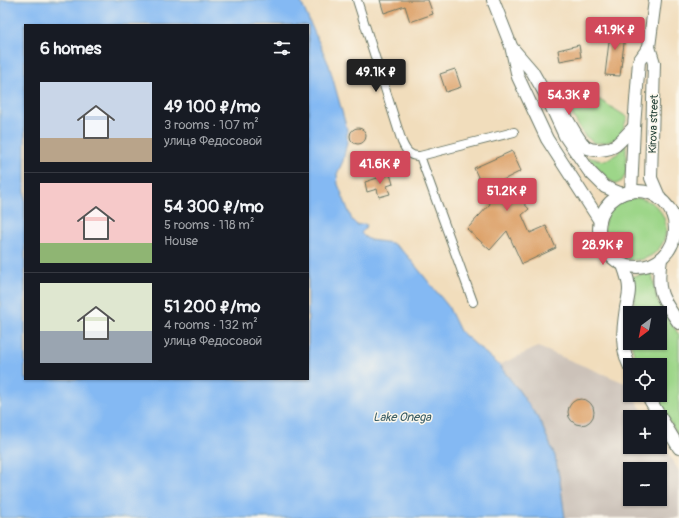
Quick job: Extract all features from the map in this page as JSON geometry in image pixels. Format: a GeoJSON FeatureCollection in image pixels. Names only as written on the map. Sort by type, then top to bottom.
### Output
{"type":"FeatureCollection","features":[{"type":"Feature","properties":{"kind":"main road"},"geometry":{"type":"LineString","coordinates":[[493,0],[511,46],[518,77],[546,139],[600,221]]}},
{"type":"Feature","properties":{"kind":"main road","name":"Kirova street"},"geometry":{"type":"LineString","coordinates":[[655,0],[649,47],[654,63],[651,178],[660,200]]}},
{"type":"Feature","properties":{"kind":"main road"},"geometry":{"type":"LineString","coordinates":[[511,46],[553,93],[577,136],[586,147],[597,150],[606,149],[615,145],[634,128]]}},
{"type":"Feature","properties":{"kind":"main road","name":"Kirova street"},"geometry":{"type":"LineString","coordinates":[[627,193],[639,62],[649,47]]}},
{"type":"Feature","properties":{"kind":"main road"},"geometry":{"type":"LineString","coordinates":[[532,71],[547,97],[565,136],[589,172],[606,187],[627,193],[641,192],[651,194],[660,200],[679,208]]}},
{"type":"Feature","properties":{"kind":"main road"},"geometry":{"type":"LineString","coordinates":[[627,193],[612,201],[604,210],[600,221],[599,230],[602,246],[611,257],[623,265],[636,267],[649,265],[661,259],[679,240]]}},
{"type":"Feature","properties":{"kind":"main road"},"geometry":{"type":"LineString","coordinates":[[660,200],[669,210],[674,222],[674,236],[669,249]]}},
{"type":"Feature","properties":{"kind":"main road"},"geometry":{"type":"LineString","coordinates":[[661,259],[658,280],[661,295],[679,323]]}},
{"type":"Feature","properties":{"kind":"main road"},"geometry":{"type":"LineString","coordinates":[[623,265],[629,283],[622,342],[626,358]]}},
{"type":"Feature","properties":{"kind":"main road"},"geometry":{"type":"LineString","coordinates":[[651,402],[679,448]]}},
{"type":"Feature","properties":{"kind":"street"},"geometry":{"type":"LineString","coordinates":[[357,0],[402,142],[407,152],[415,157],[514,132]]}},
{"type":"Feature","properties":{"kind":"street"},"geometry":{"type":"LineString","coordinates":[[420,156],[473,302]]}},
{"type":"Feature","properties":{"kind":"shaded area"},"geometry":{"type":"Polygon","coordinates":[[[538,347],[623,382],[623,402],[637,402],[642,410],[623,410],[623,454],[667,454],[667,451],[679,471],[679,518],[565,518],[555,456],[540,421],[499,365],[538,347]]]}},
{"type":"Feature","properties":{"kind":"green space"},"geometry":{"type":"Polygon","coordinates":[[[600,100],[627,117],[620,134],[616,138],[608,142],[594,143],[584,135],[568,107],[600,100]]]}},
{"type":"Feature","properties":{"kind":"green space"},"geometry":{"type":"Polygon","coordinates":[[[626,144],[626,173],[622,181],[616,184],[607,178],[587,157],[604,161],[617,154],[626,144]]]}},
{"type":"Feature","properties":{"kind":"green space"},"geometry":{"type":"Polygon","coordinates":[[[635,198],[647,201],[657,207],[663,217],[666,229],[663,241],[657,251],[647,257],[635,260],[623,257],[613,251],[607,241],[604,229],[607,217],[613,207],[623,201],[635,198]]]}},
{"type":"Feature","properties":{"kind":"green space"},"geometry":{"type":"Polygon","coordinates":[[[652,273],[657,300],[661,306],[633,306],[635,298],[632,276],[652,273]]]}},
{"type":"Feature","properties":{"kind":"green space"},"geometry":{"type":"Polygon","coordinates":[[[667,316],[679,335],[679,437],[667,417],[667,410],[663,410],[658,402],[667,402],[667,358],[635,358],[633,350],[667,350],[667,316]]]}},
{"type":"Feature","properties":{"kind":"water","name":"Lake Onega"},"geometry":{"type":"Polygon","coordinates":[[[0,0],[300,0],[329,65],[347,129],[347,142],[343,161],[337,174],[338,184],[352,220],[357,225],[367,225],[361,233],[365,237],[370,240],[392,243],[406,254],[448,306],[460,331],[499,365],[517,388],[540,421],[555,456],[565,518],[0,518],[0,0]]]}},
{"type":"Feature","properties":{"kind":"building"},"geometry":{"type":"Polygon","coordinates":[[[380,0],[428,0],[433,14],[410,22],[405,6],[384,13],[380,0]]]}},
{"type":"Feature","properties":{"kind":"building"},"geometry":{"type":"Polygon","coordinates":[[[611,25],[626,27],[620,76],[605,75],[611,25]]]}},
{"type":"Feature","properties":{"kind":"building"},"geometry":{"type":"Polygon","coordinates":[[[579,45],[581,57],[560,61],[558,50],[579,45]]]}},
{"type":"Feature","properties":{"kind":"building"},"geometry":{"type":"Polygon","coordinates":[[[455,69],[461,87],[446,92],[440,74],[455,69]]]}},
{"type":"Feature","properties":{"kind":"building"},"geometry":{"type":"Polygon","coordinates":[[[355,128],[361,128],[366,133],[364,142],[361,144],[355,144],[350,139],[350,133],[355,128]]]}},
{"type":"Feature","properties":{"kind":"building"},"geometry":{"type":"Polygon","coordinates":[[[512,151],[521,171],[503,180],[529,209],[522,215],[530,233],[546,226],[556,248],[522,264],[507,231],[490,250],[467,229],[490,204],[474,168],[512,151]]]}},
{"type":"Feature","properties":{"kind":"building"},"geometry":{"type":"Polygon","coordinates":[[[390,174],[393,184],[387,186],[390,194],[379,197],[377,189],[367,192],[365,182],[390,174]]]}},
{"type":"Feature","properties":{"kind":"building"},"geometry":{"type":"Polygon","coordinates":[[[581,399],[590,403],[594,412],[590,421],[581,425],[572,421],[568,412],[572,403],[581,399]]]}}]}
